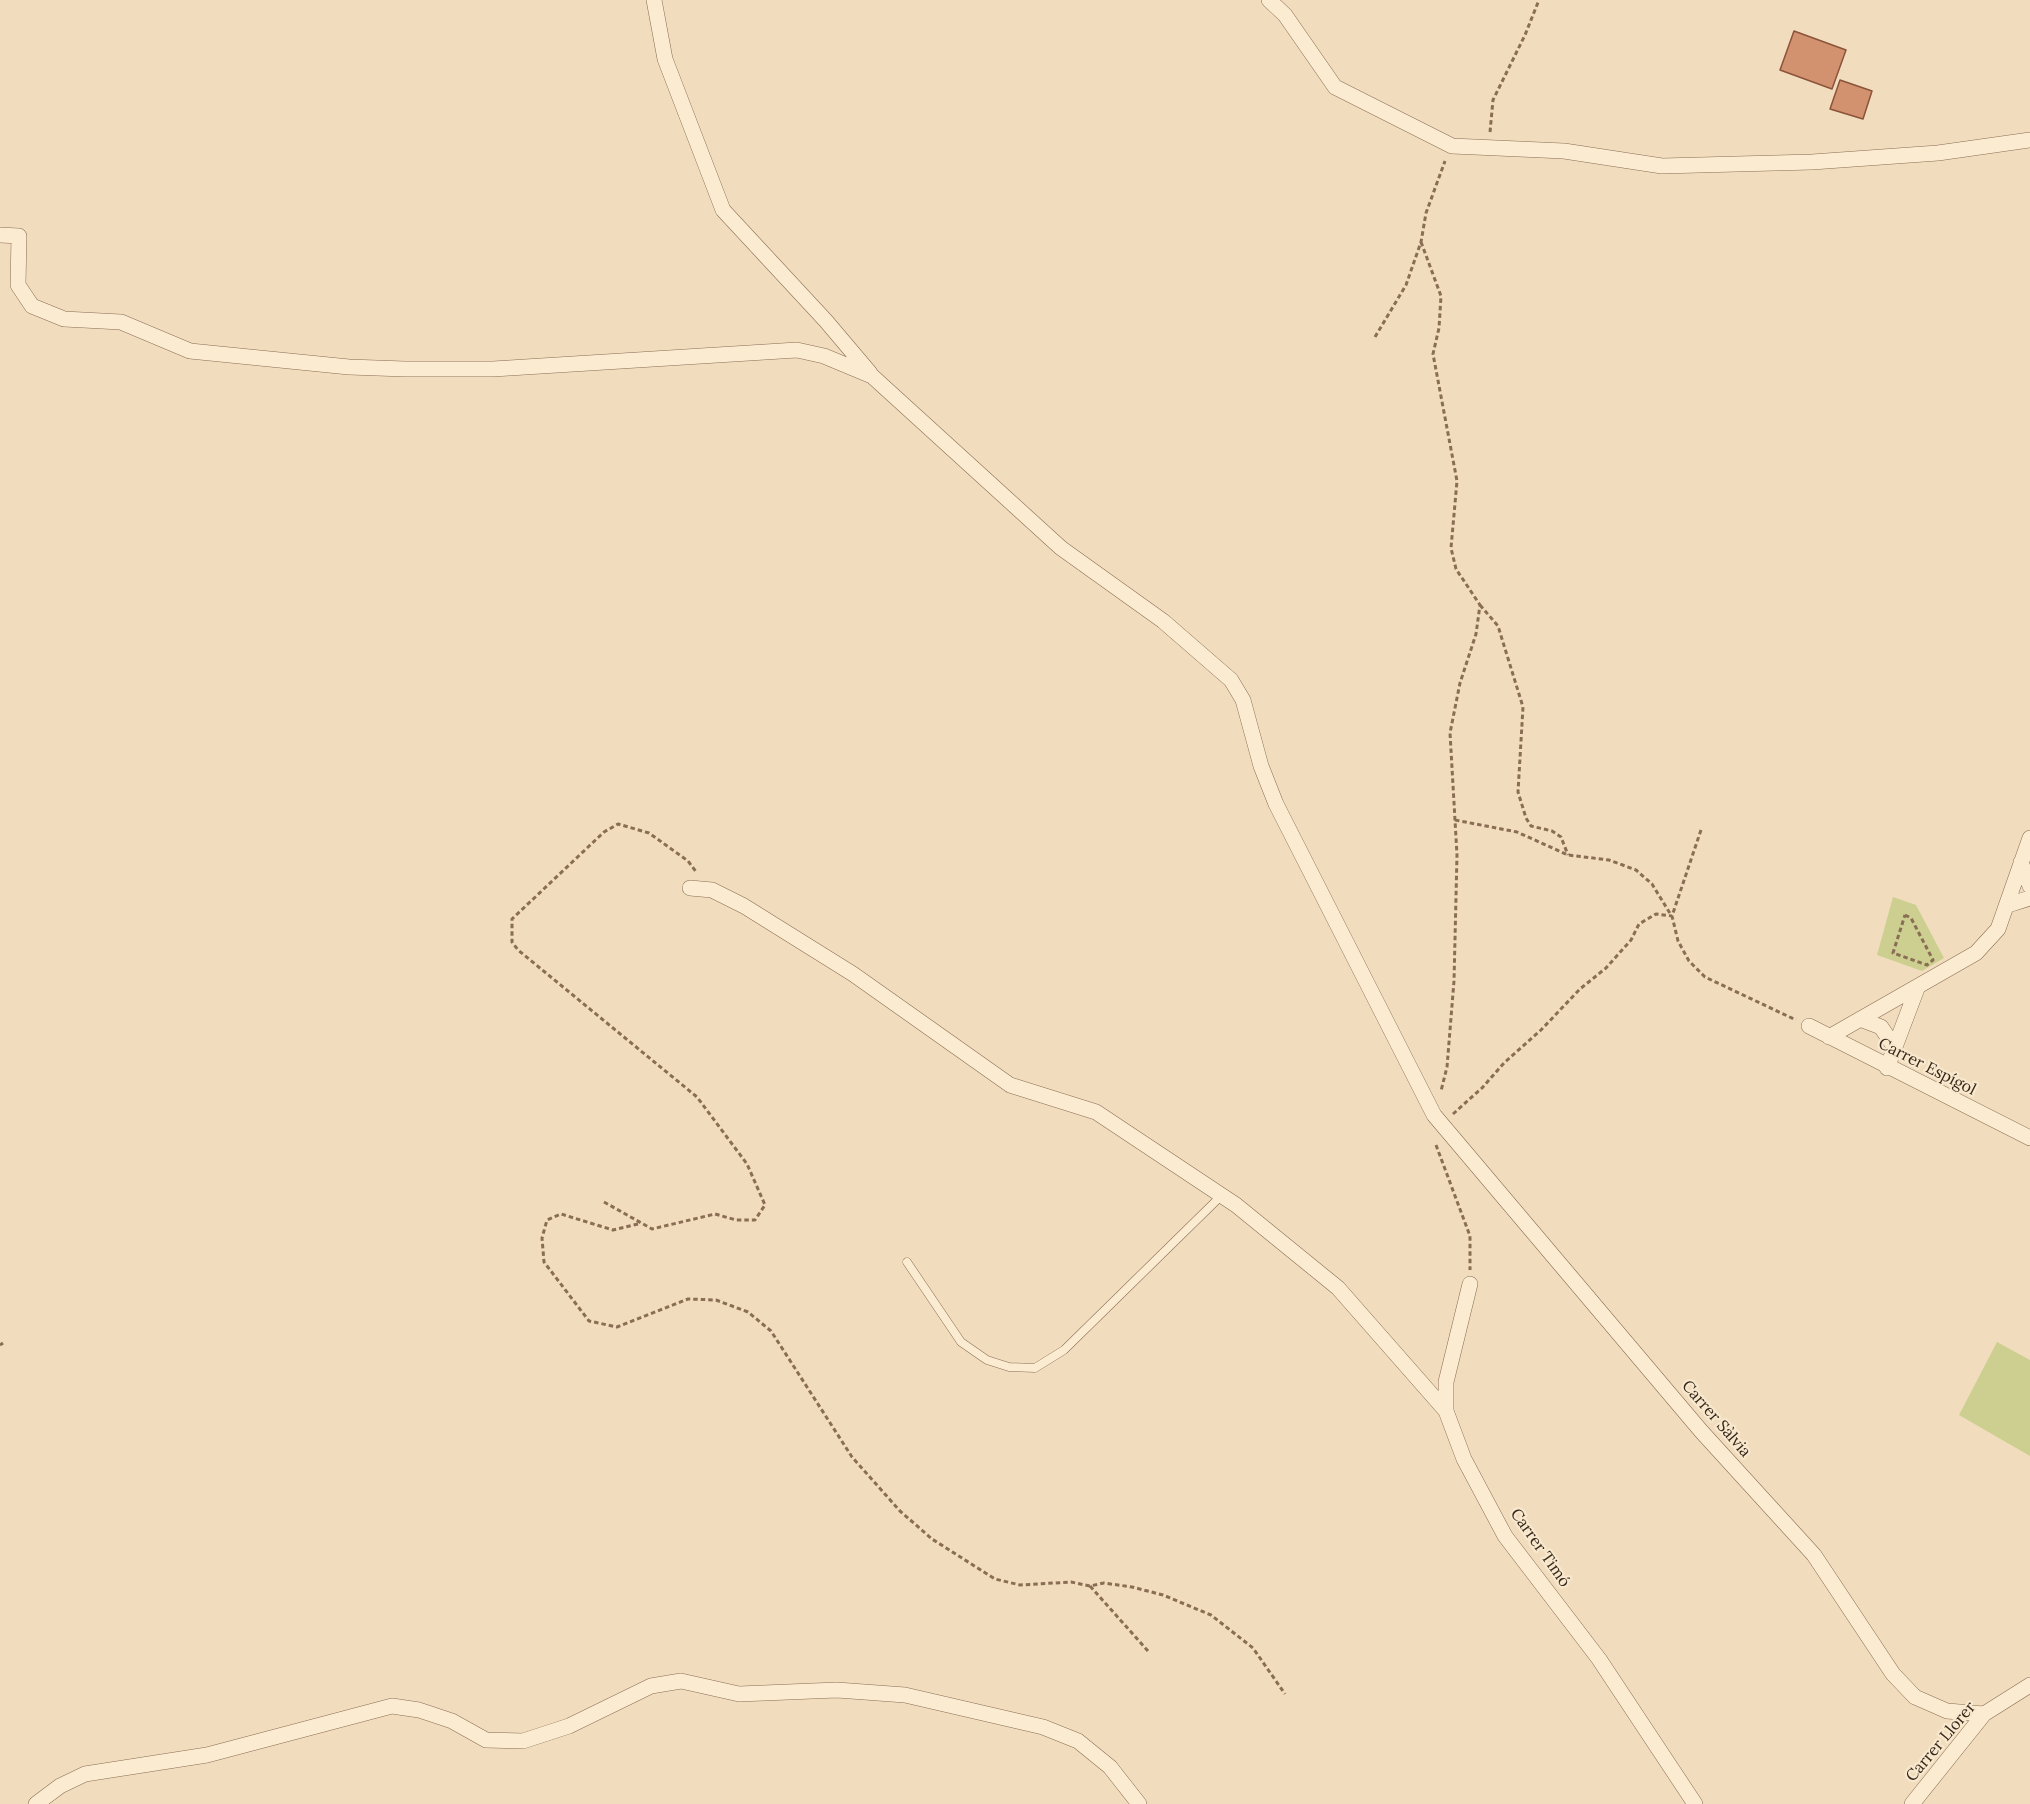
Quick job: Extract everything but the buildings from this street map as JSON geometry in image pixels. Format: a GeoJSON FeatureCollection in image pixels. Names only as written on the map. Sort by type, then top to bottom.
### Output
{"type":"FeatureCollection","features":[{"type":"Feature","properties":{"kind":"street"},"geometry":{"type":"LineString","coordinates":[[654,0],[665,59],[723,210],[826,321],[872,376]]}},
{"type":"Feature","properties":{"kind":"street"},"geometry":{"type":"LineString","coordinates":[[1269,0],[1285,15],[1335,87],[1452,146],[1564,151],[1662,166],[1812,162],[1938,153],[2030,140]]}},
{"type":"Feature","properties":{"kind":"street"},"geometry":{"type":"LineString","coordinates":[[0,235],[19,236],[18,285],[32,306],[64,319],[121,322],[190,351],[349,367],[416,369],[618,363],[797,350],[824,356],[872,376]]}},
{"type":"Feature","properties":{"kind":"street","name":"Carrer Sàlvia"},"geometry":{"type":"LineString","coordinates":[[872,376],[1061,548],[1163,621],[1231,680],[1243,700],[1261,766],[1276,804],[1437,1118],[1701,1431],[1814,1555],[1893,1674],[1915,1697],[1947,1711],[1984,1714]]}},
{"type":"Feature","properties":{"kind":"street"},"geometry":{"type":"LineString","coordinates":[[1828,1037],[1976,953],[1998,929],[2030,838]]}},
{"type":"Feature","properties":{"kind":"street"},"geometry":{"type":"LineString","coordinates":[[2021,862],[2030,886]]}},
{"type":"Feature","properties":{"kind":"street"},"geometry":{"type":"LineString","coordinates":[[690,888],[712,890],[744,906],[853,974],[1010,1085],[1096,1112],[1221,1196],[1338,1288],[1446,1412]]}},
{"type":"Feature","properties":{"kind":"street"},"geometry":{"type":"LineString","coordinates":[[2008,905],[2030,898]]}},
{"type":"Feature","properties":{"kind":"street"},"geometry":{"type":"LineString","coordinates":[[1887,1068],[1918,986]]}},
{"type":"Feature","properties":{"kind":"street"},"geometry":{"type":"LineString","coordinates":[[1860,1019],[1881,1027],[1895,1048]]}},
{"type":"Feature","properties":{"kind":"street","name":"Carrer Espígol"},"geometry":{"type":"LineString","coordinates":[[1809,1026],[1887,1068],[2030,1138]]}},
{"type":"Feature","properties":{"kind":"street","name":"Carrer Timó"},"geometry":{"type":"LineString","coordinates":[[1470,1284],[1446,1382],[1446,1412],[1464,1459],[1505,1536],[1599,1659],[1695,1804]]}},
{"type":"Feature","properties":{"kind":"street"},"geometry":{"type":"LineString","coordinates":[[36,1804],[60,1786],[85,1774],[207,1755],[392,1706],[419,1710],[441,1717],[486,1740],[523,1741],[569,1726],[651,1686],[681,1681],[739,1694],[837,1690],[905,1695],[1043,1727],[1078,1741],[1110,1767],[1139,1804]]}},
{"type":"Feature","properties":{"kind":"street","name":"Carrer Llorer"},"geometry":{"type":"LineString","coordinates":[[1912,1804],[1984,1714],[2030,1685]]}},
{"type":"Feature","properties":{"kind":"lane"},"geometry":{"type":"LineString","coordinates":[[907,1262],[961,1342],[987,1360],[1009,1367],[1035,1368],[1064,1350],[1221,1196]]}},
{"type":"Feature","properties":{"kind":"path"},"geometry":{"type":"LineString","coordinates":[[1490,147],[1493,100],[1525,35],[1539,0]]}},
{"type":"Feature","properties":{"kind":"path"},"geometry":{"type":"LineString","coordinates":[[1375,337],[1406,285],[1421,242],[1426,213],[1439,174],[1452,146]]}},
{"type":"Feature","properties":{"kind":"path"},"geometry":{"type":"LineString","coordinates":[[1421,242],[1441,296],[1439,328],[1433,354],[1457,481],[1450,548],[1456,569],[1480,605],[1498,626],[1523,707],[1518,752],[1518,792],[1526,818],[1531,826],[1552,831],[1561,837],[1568,855]]}},
{"type":"Feature","properties":{"kind":"path"},"geometry":{"type":"LineString","coordinates":[[1470,1284],[1470,1236],[1434,1140],[1447,1067],[1451,1013],[1457,855],[1450,733],[1460,683],[1476,634],[1480,605]]}},
{"type":"Feature","properties":{"kind":"path"},"geometry":{"type":"LineString","coordinates":[[1455,820],[1517,832],[1568,855],[1609,860],[1636,870],[1652,884],[1672,916],[1683,951],[1689,961],[1705,977],[1809,1026]]}},
{"type":"Feature","properties":{"kind":"path"},"geometry":{"type":"LineString","coordinates":[[604,1202],[638,1224],[652,1230],[715,1215],[736,1220],[755,1220],[765,1205],[747,1164],[697,1097],[518,950],[512,942],[512,919],[604,832],[618,824],[649,833],[688,861],[712,890]]}},
{"type":"Feature","properties":{"kind":"path"},"geometry":{"type":"LineString","coordinates":[[1672,916],[1701,830]]}},
{"type":"Feature","properties":{"kind":"path"},"geometry":{"type":"LineString","coordinates":[[1437,1118],[1462,1107],[1504,1063],[1541,1030],[1558,1009],[1606,968],[1630,940],[1639,924],[1656,914],[1672,916]]}},
{"type":"Feature","properties":{"kind":"path"},"geometry":{"type":"LineString","coordinates":[[1905,915],[1911,918],[1933,960],[1927,964],[1893,953],[1905,915]]}},
{"type":"Feature","properties":{"kind":"path"},"geometry":{"type":"LineString","coordinates":[[638,1224],[613,1230],[561,1214],[547,1220],[542,1238],[544,1262],[589,1321],[617,1327],[688,1299],[716,1300],[748,1312],[771,1331],[852,1457],[900,1510],[932,1539],[995,1579],[1020,1585],[1071,1582],[1090,1586],[1104,1583],[1132,1587],[1163,1595],[1211,1615],[1253,1648],[1285,1694]]}},
{"type":"Feature","properties":{"kind":"path"},"geometry":{"type":"LineString","coordinates":[[1090,1586],[1148,1652]]}},
{"type":"Feature","properties":{"kind":"green space"},"geometry":{"type":"Polygon","coordinates":[[[1893,897],[1916,905],[1944,958],[1922,971],[1877,955],[1893,897]]]}},
{"type":"Feature","properties":{"kind":"green space"},"geometry":{"type":"Polygon","coordinates":[[[1997,1342],[2030,1360],[2030,1456],[1959,1415],[1997,1342]]]}}]}
